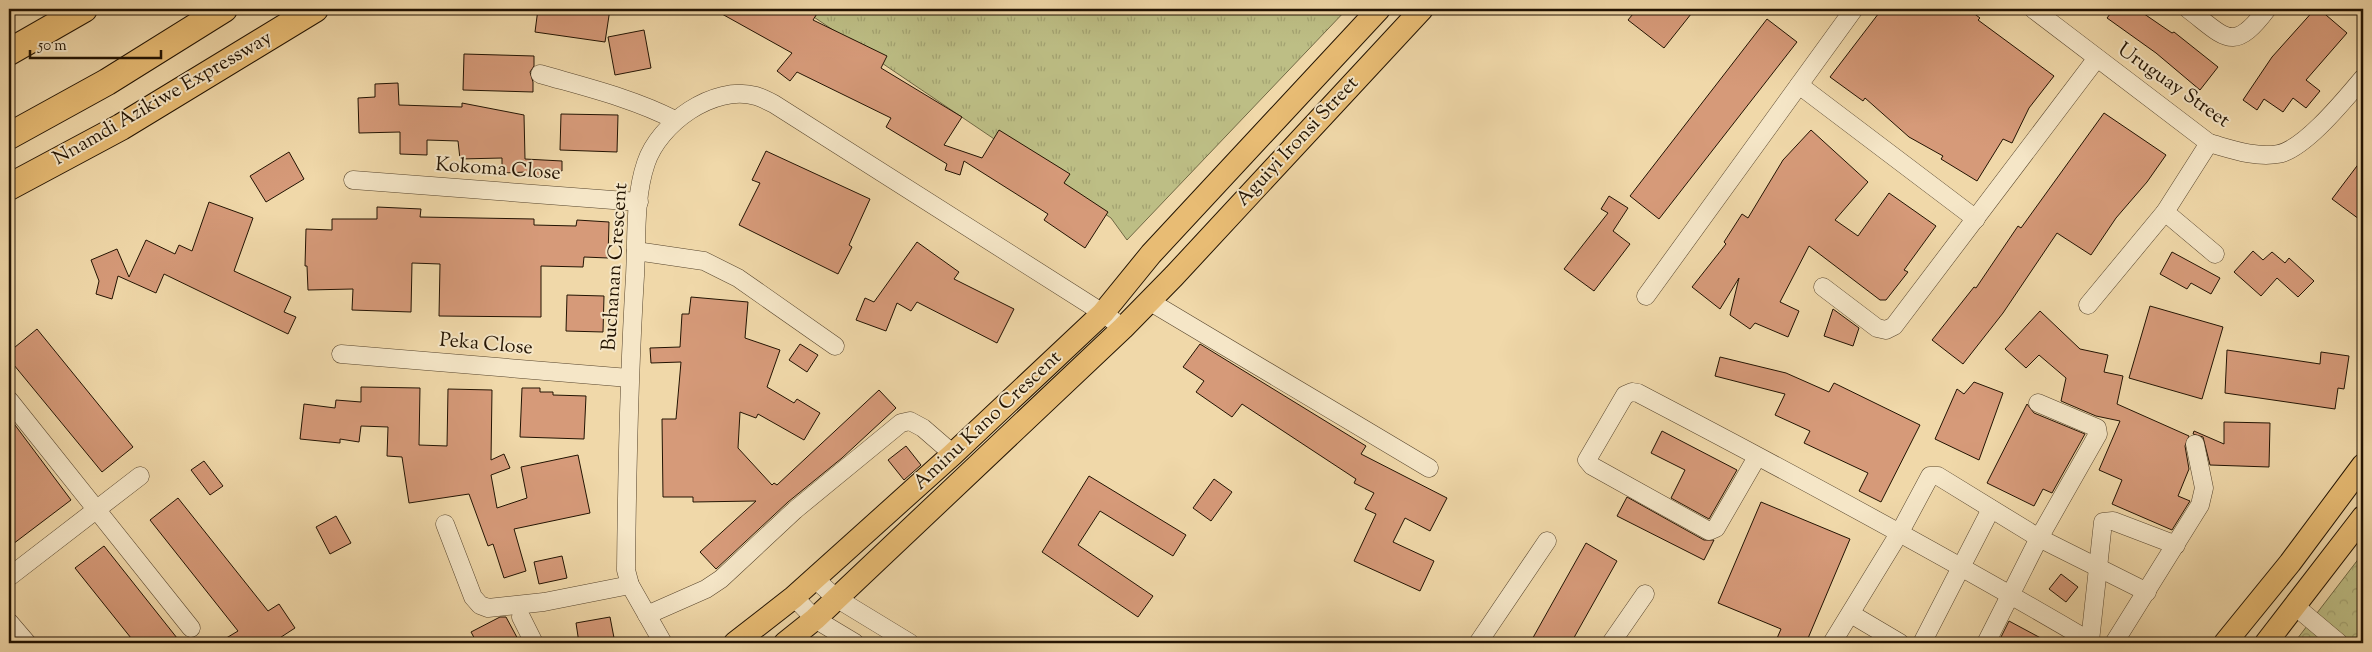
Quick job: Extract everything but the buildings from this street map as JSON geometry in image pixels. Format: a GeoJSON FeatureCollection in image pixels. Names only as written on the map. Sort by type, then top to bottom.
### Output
{"type":"FeatureCollection","features":[{"type":"Feature","properties":{"kind":"highway"},"geometry":{"type":"LineString","coordinates":[[9,52],[84,9]]}},
{"type":"Feature","properties":{"kind":"highway"},"geometry":{"type":"LineString","coordinates":[[9,136],[107,82],[224,9]]}},
{"type":"Feature","properties":{"kind":"highway","name":"Nnamdi Azikiwe Expressway"},"geometry":{"type":"LineString","coordinates":[[9,186],[121,127],[315,9]]}},
{"type":"Feature","properties":{"kind":"main road","name":"Aguiyi Ironsi Street"},"geometry":{"type":"LineString","coordinates":[[1174,276],[1422,9]]}},
{"type":"Feature","properties":{"kind":"main road","name":"Aguiyi Ironsi Street"},"geometry":{"type":"LineString","coordinates":[[1151,254],[1375,12]]}},
{"type":"Feature","properties":{"kind":"main road","name":"Aminu Kano Crescent"},"geometry":{"type":"LineString","coordinates":[[734,643],[794,597],[953,454],[1103,313],[1151,254]]}},
{"type":"Feature","properties":{"kind":"main road","name":"Aminu Kano Crescent"},"geometry":{"type":"LineString","coordinates":[[785,643],[816,618],[1123,328],[1174,276]]}},
{"type":"Feature","properties":{"kind":"main road"},"geometry":{"type":"LineString","coordinates":[[2225,643],[2290,563],[2363,466]]}},
{"type":"Feature","properties":{"kind":"main road"},"geometry":{"type":"LineString","coordinates":[[2266,643],[2360,526]]}},
{"type":"Feature","properties":{"kind":"street"},"geometry":{"type":"LineString","coordinates":[[1646,296],[1854,9]]}},
{"type":"Feature","properties":{"kind":"street","name":"Uruguay Street"},"geometry":{"type":"LineString","coordinates":[[2033,9],[2209,143],[2242,153],[2279,154],[2308,138],[2363,78]]}},
{"type":"Feature","properties":{"kind":"street"},"geometry":{"type":"LineString","coordinates":[[2188,9],[2222,35],[2232,38],[2243,35],[2267,9]]}},
{"type":"Feature","properties":{"kind":"street"},"geometry":{"type":"LineString","coordinates":[[1823,287],[1877,328],[1886,330],[1894,326],[2097,58]]}},
{"type":"Feature","properties":{"kind":"street"},"geometry":{"type":"LineString","coordinates":[[540,74],[650,107],[675,120]]}},
{"type":"Feature","properties":{"kind":"street"},"geometry":{"type":"LineString","coordinates":[[1799,85],[1976,219]]}},
{"type":"Feature","properties":{"kind":"street","name":"Buchanan Crescent"},"geometry":{"type":"LineString","coordinates":[[663,643],[630,585],[626,570],[629,378],[639,202],[646,163],[656,144],[675,120],[695,107],[720,98],[756,96],[774,104],[1103,313],[1123,328]]}},
{"type":"Feature","properties":{"kind":"street"},"geometry":{"type":"LineString","coordinates":[[2088,305],[2165,212],[2209,143]]}},
{"type":"Feature","properties":{"kind":"street","name":"Kokoma Close"},"geometry":{"type":"LineString","coordinates":[[353,180],[639,202]]}},
{"type":"Feature","properties":{"kind":"street"},"geometry":{"type":"LineString","coordinates":[[2165,212],[2215,254]]}},
{"type":"Feature","properties":{"kind":"street"},"geometry":{"type":"LineString","coordinates":[[636,251],[704,261],[738,278],[835,346]]}},
{"type":"Feature","properties":{"kind":"street"},"geometry":{"type":"LineString","coordinates":[[1149,301],[1429,468]]}},
{"type":"Feature","properties":{"kind":"street","name":"Peka Close"},"geometry":{"type":"LineString","coordinates":[[340,354],[629,378]]}},
{"type":"Feature","properties":{"kind":"street"},"geometry":{"type":"LineString","coordinates":[[1757,457],[1716,528],[1709,531],[1600,471],[1587,460],[1625,395],[1632,392],[1757,457],[1900,532],[2091,642],[2102,525],[2106,520],[2176,545]]}},
{"type":"Feature","properties":{"kind":"street"},"geometry":{"type":"LineString","coordinates":[[9,400],[95,511],[191,628]]}},
{"type":"Feature","properties":{"kind":"street"},"geometry":{"type":"LineString","coordinates":[[1986,643],[2039,538],[2098,433],[2097,428],[2038,403]]}},
{"type":"Feature","properties":{"kind":"street"},"geometry":{"type":"LineString","coordinates":[[647,615],[706,589],[721,578],[795,510],[901,423],[910,421],[923,428],[953,454]]}},
{"type":"Feature","properties":{"kind":"street"},"geometry":{"type":"LineString","coordinates":[[2114,643],[2200,505],[2204,488],[2195,444]]}},
{"type":"Feature","properties":{"kind":"street"},"geometry":{"type":"LineString","coordinates":[[9,577],[140,476]]}},
{"type":"Feature","properties":{"kind":"street"},"geometry":{"type":"LineString","coordinates":[[1832,643],[1900,532],[1930,476],[1938,476],[2039,538],[2099,570],[2147,592]]}},
{"type":"Feature","properties":{"kind":"street"},"geometry":{"type":"LineString","coordinates":[[1922,643],[1991,509]]}},
{"type":"Feature","properties":{"kind":"street"},"geometry":{"type":"LineString","coordinates":[[445,524],[473,597],[480,605],[488,608],[544,602],[630,585]]}},
{"type":"Feature","properties":{"kind":"street"},"geometry":{"type":"LineString","coordinates":[[1478,643],[1547,541]]}},
{"type":"Feature","properties":{"kind":"street"},"geometry":{"type":"LineString","coordinates":[[816,578],[836,598],[910,643]]}},
{"type":"Feature","properties":{"kind":"street"},"geometry":{"type":"LineString","coordinates":[[1611,643],[1645,594]]}},
{"type":"Feature","properties":{"kind":"street"},"geometry":{"type":"LineString","coordinates":[[794,597],[816,618],[855,643]]}},
{"type":"Feature","properties":{"kind":"street"},"geometry":{"type":"LineString","coordinates":[[2295,606],[2339,643]]}},
{"type":"Feature","properties":{"kind":"street"},"geometry":{"type":"LineString","coordinates":[[1851,614],[1900,643]]}},
{"type":"Feature","properties":{"kind":"street"},"geometry":{"type":"LineString","coordinates":[[521,617],[534,643]]}},
{"type":"Feature","properties":{"kind":"street"},"geometry":{"type":"LineString","coordinates":[[9,622],[27,643]]}},
{"type":"Feature","properties":{"kind":"green space"},"geometry":{"type":"Polygon","coordinates":[[[802,9],[1347,9],[1127,240],[1111,218],[802,9]]]}},
{"type":"Feature","properties":{"kind":"green space"},"geometry":{"type":"Polygon","coordinates":[[[2363,553],[2363,643],[2294,643],[2363,553]]]}}]}
